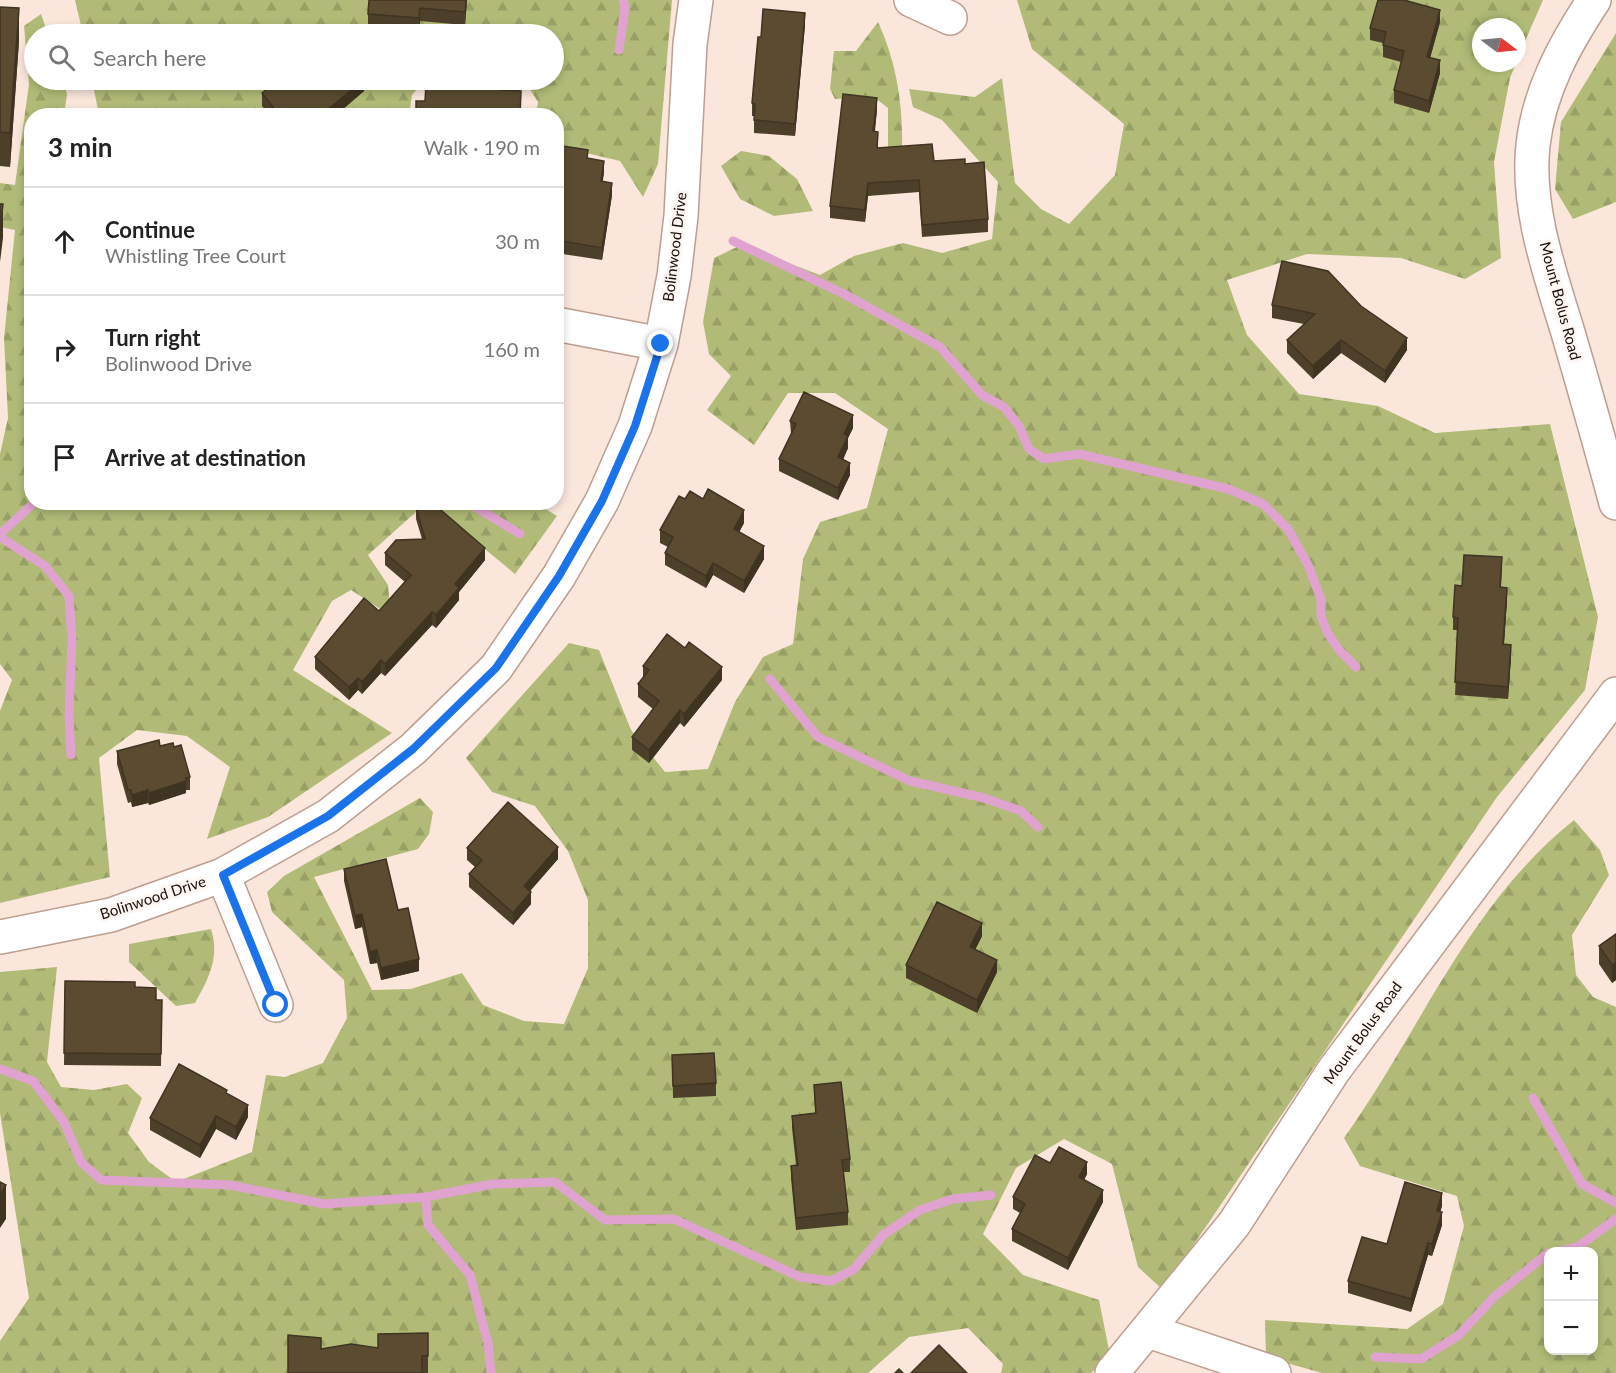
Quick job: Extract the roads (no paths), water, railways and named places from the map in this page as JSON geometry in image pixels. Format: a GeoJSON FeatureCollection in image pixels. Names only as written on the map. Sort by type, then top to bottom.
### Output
{"type":"FeatureCollection","features":[{"type":"Feature","properties":{"kind":"street","name":"Bolinwood Drive"},"geometry":{"type":"LineString","coordinates":[[0,937],[111,915],[223,875],[328,816],[413,749],[496,668],[559,576],[602,501],[635,426],[661,344],[674,276],[681,216],[690,44],[696,0]]}},
{"type":"Feature","properties":{"kind":"street"},"geometry":{"type":"LineString","coordinates":[[911,0],[950,18]]}},
{"type":"Feature","properties":{"kind":"street","name":"Mount Bolus Road"},"geometry":{"type":"LineString","coordinates":[[1594,0],[1566,42],[1546,91],[1533,146],[1534,194],[1546,259],[1616,503]]}},
{"type":"Feature","properties":{"kind":"street"},"geometry":{"type":"LineString","coordinates":[[564,326],[661,344]]}},
{"type":"Feature","properties":{"kind":"street","name":"Mount Bolus Road"},"geometry":{"type":"LineString","coordinates":[[1112,1373],[1234,1224],[1334,1070],[1616,694]]}},
{"type":"Feature","properties":{"kind":"street"},"geometry":{"type":"LineString","coordinates":[[223,875],[276,1005]]}},
{"type":"Feature","properties":{"kind":"street"},"geometry":{"type":"LineString","coordinates":[[1148,1331],[1274,1373]]}},
{"type":"Feature","properties":{"kind":"waterway"},"geometry":{"type":"LineString","coordinates":[[619,50],[625,8],[623,0]]}},
{"type":"Feature","properties":{"kind":"waterway"},"geometry":{"type":"LineString","coordinates":[[733,241],[844,294],[940,347],[982,395],[1004,407],[1019,426],[1029,449],[1044,459],[1079,454],[1228,489],[1263,504],[1288,529],[1308,565],[1321,599],[1321,616],[1327,632],[1339,650],[1356,667]]}},
{"type":"Feature","properties":{"kind":"waterway"},"geometry":{"type":"LineString","coordinates":[[0,534],[26,510]]}},
{"type":"Feature","properties":{"kind":"waterway"},"geometry":{"type":"LineString","coordinates":[[480,510],[520,534]]}},
{"type":"Feature","properties":{"kind":"waterway"},"geometry":{"type":"LineString","coordinates":[[0,537],[45,566],[69,596],[72,640],[69,715],[71,755]]}},
{"type":"Feature","properties":{"kind":"waterway"},"geometry":{"type":"LineString","coordinates":[[770,679],[818,737],[910,781],[984,798],[1021,811],[1038,827]]}},
{"type":"Feature","properties":{"kind":"waterway"},"geometry":{"type":"LineString","coordinates":[[0,1069],[33,1081],[64,1122],[81,1162],[101,1180],[230,1185],[324,1204],[426,1197],[493,1184],[555,1182],[605,1220],[674,1219],[800,1277],[831,1281],[854,1269],[883,1235],[920,1210],[953,1199],[991,1195]]}},
{"type":"Feature","properties":{"kind":"waterway"},"geometry":{"type":"LineString","coordinates":[[1533,1098],[1582,1184],[1616,1203]]}},
{"type":"Feature","properties":{"kind":"waterway"},"geometry":{"type":"LineString","coordinates":[[426,1197],[428,1225],[470,1275],[488,1343],[491,1373]]}},
{"type":"Feature","properties":{"kind":"waterway"},"geometry":{"type":"LineString","coordinates":[[1575,1247],[1616,1219]]}},
{"type":"Feature","properties":{"kind":"waterway"},"geometry":{"type":"LineString","coordinates":[[1375,1357],[1421,1359],[1459,1335],[1495,1296],[1544,1256]]}}]}
